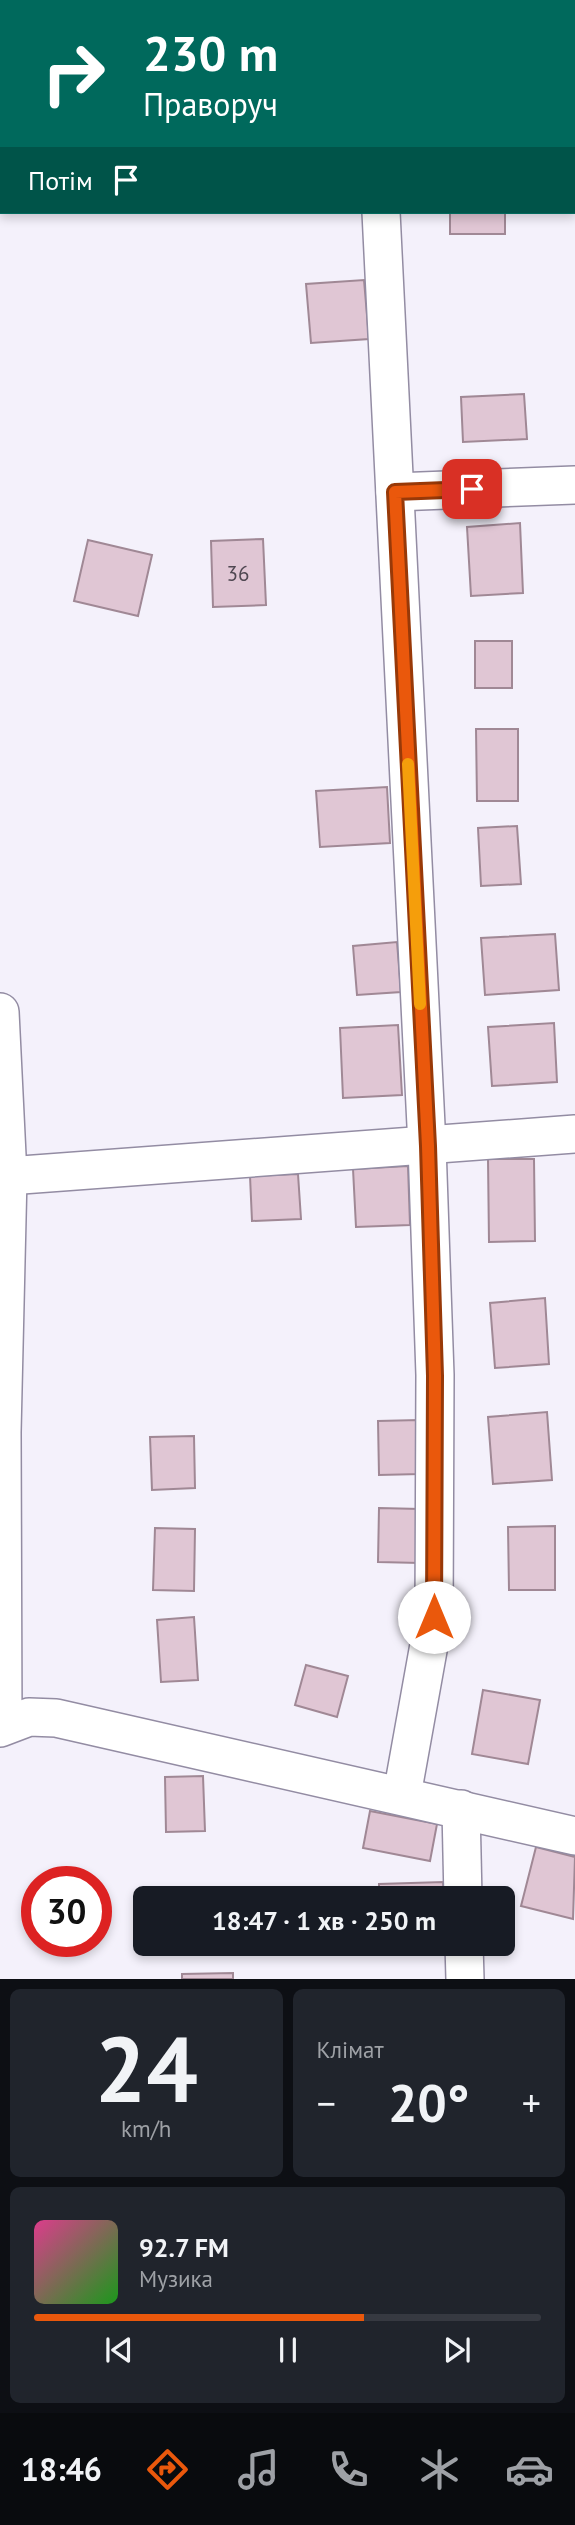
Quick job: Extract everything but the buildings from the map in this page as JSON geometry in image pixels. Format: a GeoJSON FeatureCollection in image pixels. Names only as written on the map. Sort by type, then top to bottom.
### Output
{"type":"FeatureCollection","features":[{"type":"Feature","properties":{"kind":"street"},"geometry":{"type":"LineString","coordinates":[[381,214],[428,1146],[435,1376],[434,1617],[402,1795]]}},
{"type":"Feature","properties":{"kind":"street"},"geometry":{"type":"LineString","coordinates":[[395,492],[575,485]]}},
{"type":"Feature","properties":{"kind":"street"},"geometry":{"type":"LineString","coordinates":[[0,1012],[8,1176],[2,1432],[1,1727],[29,1717],[55,1718],[575,1836]]}},
{"type":"Feature","properties":{"kind":"street"},"geometry":{"type":"LineString","coordinates":[[8,1176],[575,1134]]}},
{"type":"Feature","properties":{"kind":"street"},"geometry":{"type":"LineString","coordinates":[[460,1809],[463,1886]]}},
{"type":"Feature","properties":{"kind":"street"},"geometry":{"type":"LineString","coordinates":[[464,1956],[465,1979]]}},
{"type":"Feature","properties":{"kind":"slow traffic"},"geometry":{"type":"LineString","coordinates":[[408,764],[420,1004]]}},
{"type":"Feature","properties":{"kind":"route"},"geometry":{"type":"LineString","coordinates":[[434,1617],[435,1376],[428,1146],[395,492],[472,489]]}}]}
